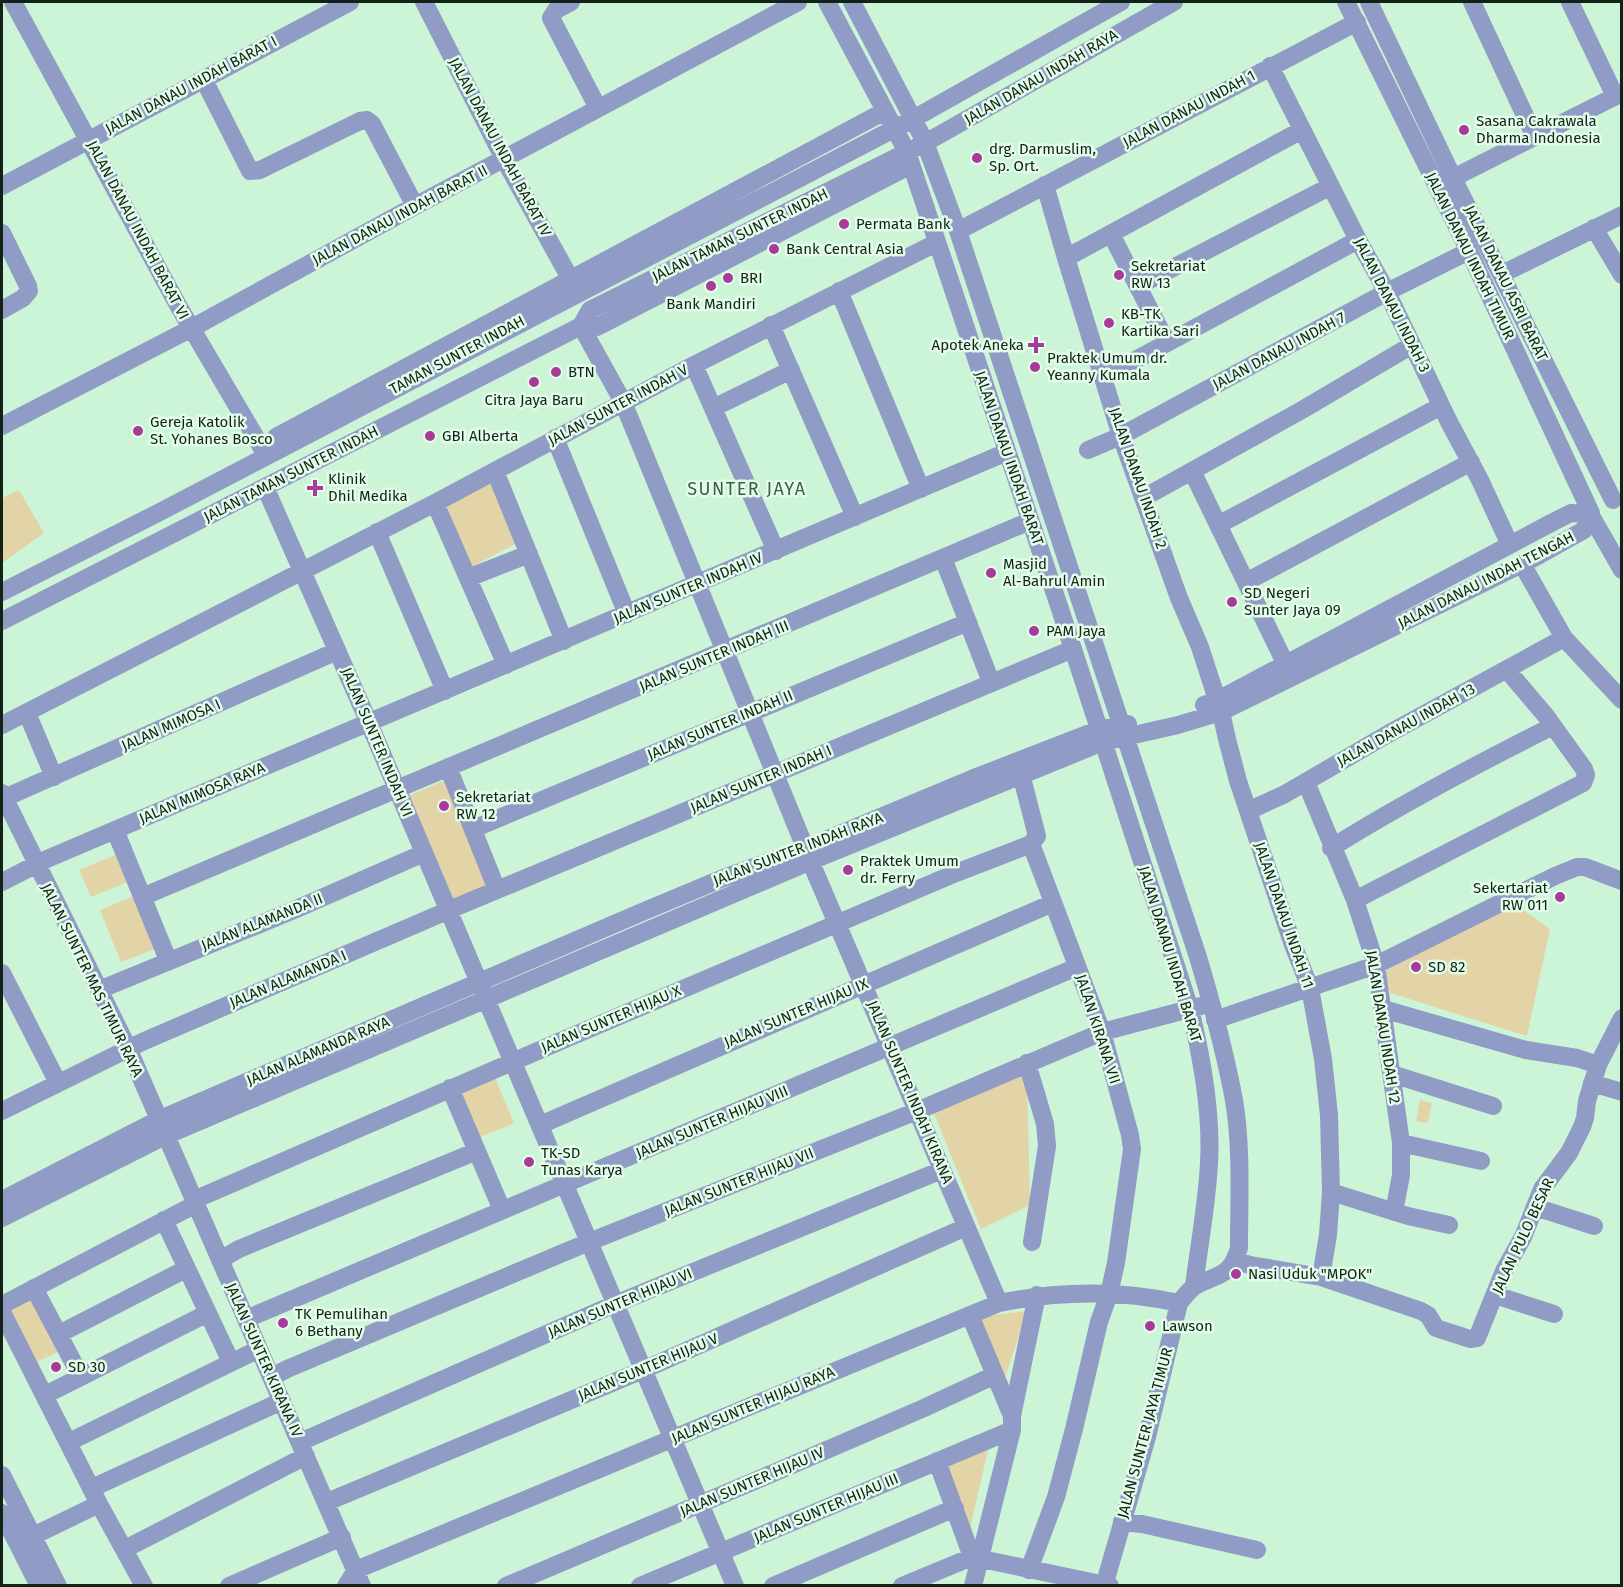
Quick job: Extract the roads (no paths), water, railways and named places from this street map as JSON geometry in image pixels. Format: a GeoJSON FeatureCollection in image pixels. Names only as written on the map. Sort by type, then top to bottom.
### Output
{"type":"FeatureCollection","features":[{"type":"Feature","properties":{"kind":"street","name":"JALAN DANAU INDAH BARAT VI"},"geometry":{"type":"LineString","coordinates":[[13,2],[192,328],[263,450]]}},
{"type":"Feature","properties":{"kind":"street","name":"JALAN DANAU INDAH BARAT I"},"geometry":{"type":"LineString","coordinates":[[2,186],[350,2]]}},
{"type":"Feature","properties":{"kind":"street","name":"JALAN DANAU INDAH BARAT IV"},"geometry":{"type":"LineString","coordinates":[[423,2],[504,159],[574,285]]}},
{"type":"Feature","properties":{"kind":"street"},"geometry":{"type":"LineString","coordinates":[[571,2],[556,10],[551,18],[598,108]]}},
{"type":"Feature","properties":{"kind":"street","name":"JALAN DANAU INDAH BARAT II"},"geometry":{"type":"LineString","coordinates":[[2,426],[192,328],[798,2]]}},
{"type":"Feature","properties":{"kind":"street","name":"JALAN DANAU INDAH BARAT"},"geometry":{"type":"LineString","coordinates":[[827,2],[908,155],[1190,1009],[1201,1061],[1209,1138],[1209,1163],[1194,1286]]}},
{"type":"Feature","properties":{"kind":"street","name":"JALAN DANAU INDAH BARAT"},"geometry":{"type":"LineString","coordinates":[[852,2],[925,141],[958,231],[1123,730],[1213,1012],[1234,1101],[1238,1141],[1239,1248],[1236,1261]]}},
{"type":"Feature","properties":{"kind":"street","name":"JALAN DANAU INDAH RAYA"},"geometry":{"type":"LineString","coordinates":[[914,121],[1121,2]]}},
{"type":"Feature","properties":{"kind":"street","name":"JALAN DANAU INDAH RAYA"},"geometry":{"type":"LineString","coordinates":[[908,155],[925,141],[1174,2]]}},
{"type":"Feature","properties":{"kind":"street","name":"JALAN DANAU INDAH TIMUR"},"geometry":{"type":"LineString","coordinates":[[1346,2],[1469,252],[1591,513],[1622,570]]}},
{"type":"Feature","properties":{"kind":"street","name":"JALAN DANAU ASRI BARAT"},"geometry":{"type":"LineString","coordinates":[[1369,2],[1453,178],[1617,497]]}},
{"type":"Feature","properties":{"kind":"street"},"geometry":{"type":"LineString","coordinates":[[1472,2],[1535,137]]}},
{"type":"Feature","properties":{"kind":"street"},"geometry":{"type":"LineString","coordinates":[[1453,178],[1618,94],[1570,2]]}},
{"type":"Feature","properties":{"kind":"street","name":"JALAN DANAU INDAH 1"},"geometry":{"type":"LineString","coordinates":[[958,231],[1357,22]]}},
{"type":"Feature","properties":{"kind":"street","name":"JALAN DANAU INDAH 3"},"geometry":{"type":"LineString","coordinates":[[1270,66],[1358,240],[1387,292],[1510,545]]}},
{"type":"Feature","properties":{"kind":"street"},"geometry":{"type":"LineString","coordinates":[[204,80],[250,171],[260,170],[360,121],[367,120],[372,124],[416,206]]}},
{"type":"Feature","properties":{"kind":"street","name":"TAMAN SUNTER INDAH"},"geometry":{"type":"LineString","coordinates":[[2,592],[574,285],[653,256],[892,124],[914,121]]}},
{"type":"Feature","properties":{"kind":"street"},"geometry":{"type":"LineString","coordinates":[[1066,258],[1302,130]]}},
{"type":"Feature","properties":{"kind":"street","name":"JALAN TAMAN SUNTER INDAH"},"geometry":{"type":"LineString","coordinates":[[2,621],[581,326],[590,310],[748,239],[908,155]]}},
{"type":"Feature","properties":{"kind":"street","name":"JALAN DANAU INDAH 2"},"geometry":{"type":"LineString","coordinates":[[1045,185],[1121,436],[1179,598],[1200,646],[1220,706]]}},
{"type":"Feature","properties":{"kind":"street"},"geometry":{"type":"LineString","coordinates":[[1138,286],[1331,186]]}},
{"type":"Feature","properties":{"kind":"street"},"geometry":{"type":"LineString","coordinates":[[1502,274],[1622,215]]}},
{"type":"Feature","properties":{"kind":"street"},"geometry":{"type":"LineString","coordinates":[[1594,228],[1622,275]]}},
{"type":"Feature","properties":{"kind":"street"},"geometry":{"type":"LineString","coordinates":[[2,233],[29,291],[23,298],[2,310]]}},
{"type":"Feature","properties":{"kind":"street"},"geometry":{"type":"LineString","coordinates":[[1111,234],[1167,343]]}},
{"type":"Feature","properties":{"kind":"street"},"geometry":{"type":"LineString","coordinates":[[1104,377],[1358,240]]}},
{"type":"Feature","properties":{"kind":"street","name":"JALAN SUNTER INDAH V"},"geometry":{"type":"LineString","coordinates":[[2,725],[435,503],[771,325],[936,243]]}},
{"type":"Feature","properties":{"kind":"street","name":"JALAN DANAU INDAH 7"},"geometry":{"type":"LineString","coordinates":[[1088,450],[1121,436],[1387,292],[1469,252]]}},
{"type":"Feature","properties":{"kind":"street"},"geometry":{"type":"LineString","coordinates":[[839,291],[921,489]]}},
{"type":"Feature","properties":{"kind":"street"},"geometry":{"type":"LineString","coordinates":[[771,325],[855,517]]}},
{"type":"Feature","properties":{"kind":"street","name":"JALAN SUNTER INDAH KIRANA"},"geometry":{"type":"LineString","coordinates":[[581,326],[622,402],[808,855],[999,1303]]}},
{"type":"Feature","properties":{"kind":"street"},"geometry":{"type":"LineString","coordinates":[[1143,498],[1331,394],[1412,345]]}},
{"type":"Feature","properties":{"kind":"street"},"geometry":{"type":"LineString","coordinates":[[694,365],[776,550]]}},
{"type":"Feature","properties":{"kind":"street"},"geometry":{"type":"LineString","coordinates":[[713,408],[791,370]]}},
{"type":"Feature","properties":{"kind":"street"},"geometry":{"type":"LineString","coordinates":[[1218,525],[1441,406]]}},
{"type":"Feature","properties":{"kind":"street"},"geometry":{"type":"LineString","coordinates":[[555,438],[627,614]]}},
{"type":"Feature","properties":{"kind":"street","name":"JALAN SUNTER INDAH IV"},"geometry":{"type":"LineString","coordinates":[[369,723],[1007,452]]}},
{"type":"Feature","properties":{"kind":"street"},"geometry":{"type":"LineString","coordinates":[[1246,582],[1471,462]]}},
{"type":"Feature","properties":{"kind":"street"},"geometry":{"type":"LineString","coordinates":[[495,471],[564,641]]}},
{"type":"Feature","properties":{"kind":"street"},"geometry":{"type":"LineString","coordinates":[[1192,471],[1285,663]]}},
{"type":"Feature","properties":{"kind":"street","name":"JALAN SUNTER INDAH VI"},"geometry":{"type":"LineString","coordinates":[[265,487],[369,723],[735,1586]]}},
{"type":"Feature","properties":{"kind":"street"},"geometry":{"type":"LineString","coordinates":[[1591,513],[1617,497]]}},
{"type":"Feature","properties":{"kind":"street"},"geometry":{"type":"LineString","coordinates":[[435,503],[506,665]]}},
{"type":"Feature","properties":{"kind":"street","name":"JALAN DANAU INDAH TENGAH"},"geometry":{"type":"LineString","coordinates":[[1123,730],[1178,725],[1220,706],[1522,564],[1584,530],[1591,513],[1571,513],[1285,663],[1220,706]]}},
{"type":"Feature","properties":{"kind":"street","name":"JALAN SUNTER INDAH III"},"geometry":{"type":"LineString","coordinates":[[142,897],[1030,521]]}},
{"type":"Feature","properties":{"kind":"street"},"geometry":{"type":"LineString","coordinates":[[377,532],[445,691]]}},
{"type":"Feature","properties":{"kind":"street"},"geometry":{"type":"LineString","coordinates":[[468,578],[529,554]]}},
{"type":"Feature","properties":{"kind":"street"},"geometry":{"type":"LineString","coordinates":[[943,558],[991,682]]}},
{"type":"Feature","properties":{"kind":"street"},"geometry":{"type":"LineString","coordinates":[[1522,564],[1564,638],[1622,700]]}},
{"type":"Feature","properties":{"kind":"street","name":"JALAN SUNTER INDAH II"},"geometry":{"type":"LineString","coordinates":[[473,829],[968,622]]}},
{"type":"Feature","properties":{"kind":"street","name":"JALAN DANAU INDAH 13"},"geometry":{"type":"LineString","coordinates":[[1248,811],[1306,782],[1388,734],[1564,638]]}},
{"type":"Feature","properties":{"kind":"street","name":"JALAN SUNTER INDAH I"},"geometry":{"type":"LineString","coordinates":[[448,910],[1073,649]]}},
{"type":"Feature","properties":{"kind":"street","name":"JALAN MIMOSA I"},"geometry":{"type":"LineString","coordinates":[[2,797],[54,777],[337,651]]}},
{"type":"Feature","properties":{"kind":"street"},"geometry":{"type":"LineString","coordinates":[[1355,900],[1582,783],[1586,775],[1584,770],[1535,703],[1507,670]]}},
{"type":"Feature","properties":{"kind":"street","name":"JALAN DANAU INDAH 11"},"geometry":{"type":"LineString","coordinates":[[1220,706],[1248,811],[1293,945],[1310,988],[1329,1115],[1331,1192],[1328,1235],[1321,1278]]}},
{"type":"Feature","properties":{"kind":"street"},"geometry":{"type":"LineString","coordinates":[[27,713],[54,777]]}},
{"type":"Feature","properties":{"kind":"street","name":"JALAN MIMOSA RAYA"},"geometry":{"type":"LineString","coordinates":[[2,882],[35,864],[369,723]]}},
{"type":"Feature","properties":{"kind":"street"},"geometry":{"type":"LineString","coordinates":[[1331,848],[1386,813],[1552,726]]}},
{"type":"Feature","properties":{"kind":"street","name":"JALAN SUNTER INDAH RAYA"},"geometry":{"type":"LineString","coordinates":[[808,855],[974,778],[1123,730]]}},
{"type":"Feature","properties":{"kind":"street","name":"JALAN SUNTER INDAH RAYA"},"geometry":{"type":"LineString","coordinates":[[482,990],[721,879],[808,855],[1021,774],[1100,736]]}},
{"type":"Feature","properties":{"kind":"street"},"geometry":{"type":"LineString","coordinates":[[448,767],[497,890]]}},
{"type":"Feature","properties":{"kind":"street","name":"JALAN KIRANA VII"},"geometry":{"type":"LineString","coordinates":[[1021,774],[1037,836],[1031,844],[1102,1032],[1132,1149],[1116,1263],[1109,1294],[1098,1322],[1056,1497],[1029,1570]]}},
{"type":"Feature","properties":{"kind":"street","name":"JALAN DANAU INDAH 12"},"geometry":{"type":"LineString","coordinates":[[1306,782],[1331,848],[1355,900],[1376,965],[1401,1143],[1401,1175],[1394,1212]]}},
{"type":"Feature","properties":{"kind":"street","name":"JALAN SUNTER MAS TIMUR RAYA"},"geometry":{"type":"LineString","coordinates":[[2,797],[128,1048],[161,1128]]}},
{"type":"Feature","properties":{"kind":"street"},"geometry":{"type":"LineString","coordinates":[[115,830],[168,960]]}},
{"type":"Feature","properties":{"kind":"street","name":"JALAN SUNTER HIJAU X"},"geometry":{"type":"LineString","coordinates":[[2,1305],[195,1202],[513,1061],[837,923],[1031,844]]}},
{"type":"Feature","properties":{"kind":"street","name":"JALAN ALAMANDA II"},"geometry":{"type":"LineString","coordinates":[[99,990],[424,854]]}},
{"type":"Feature","properties":{"kind":"street","name":"JALAN SUNTER HIJAU VII"},"geometry":{"type":"LineString","coordinates":[[272,1377],[287,1368],[589,1242],[917,1112],[1102,1032],[1190,1009],[1213,1012],[1310,988],[1376,965],[1577,867],[1585,867],[1622,881]]}},
{"type":"Feature","properties":{"kind":"street","name":"JALAN SUNTER HIJAU IX"},"geometry":{"type":"LineString","coordinates":[[540,1125],[1053,903]]}},
{"type":"Feature","properties":{"kind":"street","name":"JALAN ALAMANDA I"},"geometry":{"type":"LineString","coordinates":[[2,1111],[128,1048],[448,910]]}},
{"type":"Feature","properties":{"kind":"street","name":"JALAN SUNTER HIJAU VIII"},"geometry":{"type":"LineString","coordinates":[[246,1319],[1077,967]]}},
{"type":"Feature","properties":{"kind":"street"},"geometry":{"type":"LineString","coordinates":[[2,973],[58,1083]]}},
{"type":"Feature","properties":{"kind":"street","name":"JALAN ALAMANDA RAYA"},"geometry":{"type":"LineString","coordinates":[[161,1128],[482,990]]}},
{"type":"Feature","properties":{"kind":"street"},"geometry":{"type":"LineString","coordinates":[[1383,1009],[1526,1050],[1577,1058],[1599,1065]]}},
{"type":"Feature","properties":{"kind":"street","name":"JALAN PULO BESAR"},"geometry":{"type":"LineString","coordinates":[[1321,1278],[1421,1311],[1428,1315],[1436,1328],[1473,1339],[1477,1338],[1504,1271],[1523,1237],[1547,1179],[1569,1153],[1582,1127],[1586,1118],[1587,1101],[1599,1065],[1622,1018]]}},
{"type":"Feature","properties":{"kind":"street"},"geometry":{"type":"LineString","coordinates":[[1027,1063],[1045,1124],[1047,1146],[1032,1242]]}},
{"type":"Feature","properties":{"kind":"street"},"geometry":{"type":"LineString","coordinates":[[1392,1074],[1493,1106]]}},
{"type":"Feature","properties":{"kind":"street"},"geometry":{"type":"LineString","coordinates":[[1593,1083],[1622,1092]]}},
{"type":"Feature","properties":{"kind":"street"},"geometry":{"type":"LineString","coordinates":[[450,1088],[502,1210]]}},
{"type":"Feature","properties":{"kind":"street"},"geometry":{"type":"LineString","coordinates":[[2,1200],[161,1128]]}},
{"type":"Feature","properties":{"kind":"street"},"geometry":{"type":"LineString","coordinates":[[2,1218],[161,1128]]}},
{"type":"Feature","properties":{"kind":"street","name":"JALAN SUNTER KIRANA IV"},"geometry":{"type":"LineString","coordinates":[[161,1128],[342,1537],[362,1574]]}},
{"type":"Feature","properties":{"kind":"street"},"geometry":{"type":"LineString","coordinates":[[1401,1143],[1481,1161]]}},
{"type":"Feature","properties":{"kind":"street"},"geometry":{"type":"LineString","coordinates":[[220,1260],[239,1249],[477,1151]]}},
{"type":"Feature","properties":{"kind":"street","name":"JALAN SUNTER HIJAU VI"},"geometry":{"type":"LineString","coordinates":[[125,1549],[303,1449],[615,1304],[942,1170]]}},
{"type":"Feature","properties":{"kind":"street"},"geometry":{"type":"LineString","coordinates":[[1331,1192],[1394,1212],[1449,1225]]}},
{"type":"Feature","properties":{"kind":"street"},"geometry":{"type":"LineString","coordinates":[[1535,1207],[1594,1226]]}},
{"type":"Feature","properties":{"kind":"street"},"geometry":{"type":"LineString","coordinates":[[164,1220],[231,1362]]}},
{"type":"Feature","properties":{"kind":"street","name":"JALAN SUNTER HIJAU V"},"geometry":{"type":"LineString","coordinates":[[327,1502],[643,1370],[966,1227]]}},
{"type":"Feature","properties":{"kind":"street"},"geometry":{"type":"LineString","coordinates":[[1194,1286],[1221,1275],[1236,1261],[1321,1278]]}},
{"type":"Feature","properties":{"kind":"street"},"geometry":{"type":"LineString","coordinates":[[59,1334],[186,1269]]}},
{"type":"Feature","properties":{"kind":"street","name":"JALAN SUNTER JAYA TIMUR"},"geometry":{"type":"LineString","coordinates":[[1106,1585],[1147,1437],[1179,1303],[1194,1286]]}},
{"type":"Feature","properties":{"kind":"street"},"geometry":{"type":"LineString","coordinates":[[34,1288],[81,1377]]}},
{"type":"Feature","properties":{"kind":"street","name":"JALAN SUNTER HIJAU RAYA"},"geometry":{"type":"LineString","coordinates":[[362,1574],[672,1439],[999,1303],[1037,1295],[1109,1294],[1179,1303]]}},
{"type":"Feature","properties":{"kind":"street"},"geometry":{"type":"LineString","coordinates":[[1495,1294],[1554,1314]]}},
{"type":"Feature","properties":{"kind":"street"},"geometry":{"type":"LineString","coordinates":[[973,1586],[976,1558],[1012,1423],[1037,1295]]}},
{"type":"Feature","properties":{"kind":"street"},"geometry":{"type":"LineString","coordinates":[[2,1312],[95,1496],[144,1586]]}},
{"type":"Feature","properties":{"kind":"street"},"geometry":{"type":"LineString","coordinates":[[45,1395],[208,1313]]}},
{"type":"Feature","properties":{"kind":"street"},"geometry":{"type":"LineString","coordinates":[[970,1315],[1012,1423]]}},
{"type":"Feature","properties":{"kind":"street"},"geometry":{"type":"LineString","coordinates":[[69,1442],[259,1349]]}},
{"type":"Feature","properties":{"kind":"street","name":"JALAN SUNTER HIJAU IV"},"geometry":{"type":"LineString","coordinates":[[506,1586],[700,1505],[995,1375]]}},
{"type":"Feature","properties":{"kind":"street"},"geometry":{"type":"LineString","coordinates":[[17,1544],[95,1496],[282,1401]]}},
{"type":"Feature","properties":{"kind":"street","name":"JALAN SUNTER HIJAU III"},"geometry":{"type":"LineString","coordinates":[[640,1586],[937,1461],[1012,1423]]}},
{"type":"Feature","properties":{"kind":"street"},"geometry":{"type":"LineString","coordinates":[[937,1461],[976,1558]]}},
{"type":"Feature","properties":{"kind":"street"},"geometry":{"type":"LineString","coordinates":[[2,1475],[17,1544],[58,1586]]}},
{"type":"Feature","properties":{"kind":"street"},"geometry":{"type":"LineString","coordinates":[[773,1586],[955,1508]]}},
{"type":"Feature","properties":{"kind":"street"},"geometry":{"type":"LineString","coordinates":[[2,1514],[39,1586]]}},
{"type":"Feature","properties":{"kind":"street"},"geometry":{"type":"LineString","coordinates":[[1122,1522],[1257,1551]]}},
{"type":"Feature","properties":{"kind":"street"},"geometry":{"type":"LineString","coordinates":[[229,1586],[342,1537]]}},
{"type":"Feature","properties":{"kind":"street"},"geometry":{"type":"LineString","coordinates":[[903,1586],[976,1558],[1106,1585]]}},
{"type":"Feature","properties":{"kind":"street"},"geometry":{"type":"LineString","coordinates":[[346,1586],[362,1574]]}},
{"type":"Feature","properties":{"kind":"place","name":"Sasana Cakrawala Dharma Indonesia"},"geometry":{"type":"Point","coordinates":[1464,130]}},
{"type":"Feature","properties":{"kind":"place","name":"drg. Darmuslim, Sp. Ort."},"geometry":{"type":"Point","coordinates":[977,158]}},
{"type":"Feature","properties":{"kind":"place","name":"Permata Bank"},"geometry":{"type":"Point","coordinates":[844,224]}},
{"type":"Feature","properties":{"kind":"place","name":"Bank Central Asia"},"geometry":{"type":"Point","coordinates":[774,249]}},
{"type":"Feature","properties":{"kind":"place","name":"Sekretariat RW 13"},"geometry":{"type":"Point","coordinates":[1119,275]}},
{"type":"Feature","properties":{"kind":"place","name":"BRI"},"geometry":{"type":"Point","coordinates":[728,278]}},
{"type":"Feature","properties":{"kind":"place","name":"Bank Mandiri"},"geometry":{"type":"Point","coordinates":[711,286]}},
{"type":"Feature","properties":{"kind":"place","name":"KB-TK Kartika Sari"},"geometry":{"type":"Point","coordinates":[1109,323]}},
{"type":"Feature","properties":{"kind":"place","name":"Apotek Aneka"},"geometry":{"type":"Point","coordinates":[1036,345]}},
{"type":"Feature","properties":{"kind":"place","name":"Praktek Umum dr. Yeanny Kumala"},"geometry":{"type":"Point","coordinates":[1035,367]}},
{"type":"Feature","properties":{"kind":"place","name":"BTN"},"geometry":{"type":"Point","coordinates":[556,372]}},
{"type":"Feature","properties":{"kind":"place","name":"Citra Jaya Baru"},"geometry":{"type":"Point","coordinates":[534,382]}},
{"type":"Feature","properties":{"kind":"place","name":"Gereja Katolik St. Yohanes Bosco"},"geometry":{"type":"Point","coordinates":[138,431]}},
{"type":"Feature","properties":{"kind":"place","name":"GBI Alberta"},"geometry":{"type":"Point","coordinates":[430,436]}},
{"type":"Feature","properties":{"kind":"place","name":"Klinik Dhil Medika"},"geometry":{"type":"Point","coordinates":[315,488]}},
{"type":"Feature","properties":{"kind":"place","name":"Masjid Al-Bahrul Amin"},"geometry":{"type":"Point","coordinates":[991,573]}},
{"type":"Feature","properties":{"kind":"place","name":"SD Negeri Sunter Jaya 09"},"geometry":{"type":"Point","coordinates":[1232,602]}},
{"type":"Feature","properties":{"kind":"place","name":"PAM Jaya"},"geometry":{"type":"Point","coordinates":[1034,631]}},
{"type":"Feature","properties":{"kind":"place","name":"Sekretariat RW 12"},"geometry":{"type":"Point","coordinates":[444,806]}},
{"type":"Feature","properties":{"kind":"place","name":"Praktek Umum dr. Ferry"},"geometry":{"type":"Point","coordinates":[848,870]}},
{"type":"Feature","properties":{"kind":"place","name":"Sekertariat RW 011"},"geometry":{"type":"Point","coordinates":[1560,897]}},
{"type":"Feature","properties":{"kind":"place","name":"SD 82"},"geometry":{"type":"Point","coordinates":[1416,967]}},
{"type":"Feature","properties":{"kind":"place","name":"TK-SD Tunas Karya"},"geometry":{"type":"Point","coordinates":[529,1162]}},
{"type":"Feature","properties":{"kind":"place","name":"Nasi Uduk \"MPOK\""},"geometry":{"type":"Point","coordinates":[1236,1274]}},
{"type":"Feature","properties":{"kind":"place","name":"TK Pemulihan 6 Bethany"},"geometry":{"type":"Point","coordinates":[283,1323]}},
{"type":"Feature","properties":{"kind":"place","name":"Lawson"},"geometry":{"type":"Point","coordinates":[1150,1326]}},
{"type":"Feature","properties":{"kind":"place","name":"SD 30"},"geometry":{"type":"Point","coordinates":[56,1367]}},
{"type":"Feature","properties":{"kind":"district","name":"SUNTER JAYA"},"geometry":{"type":"Point","coordinates":[747,489]}}]}
